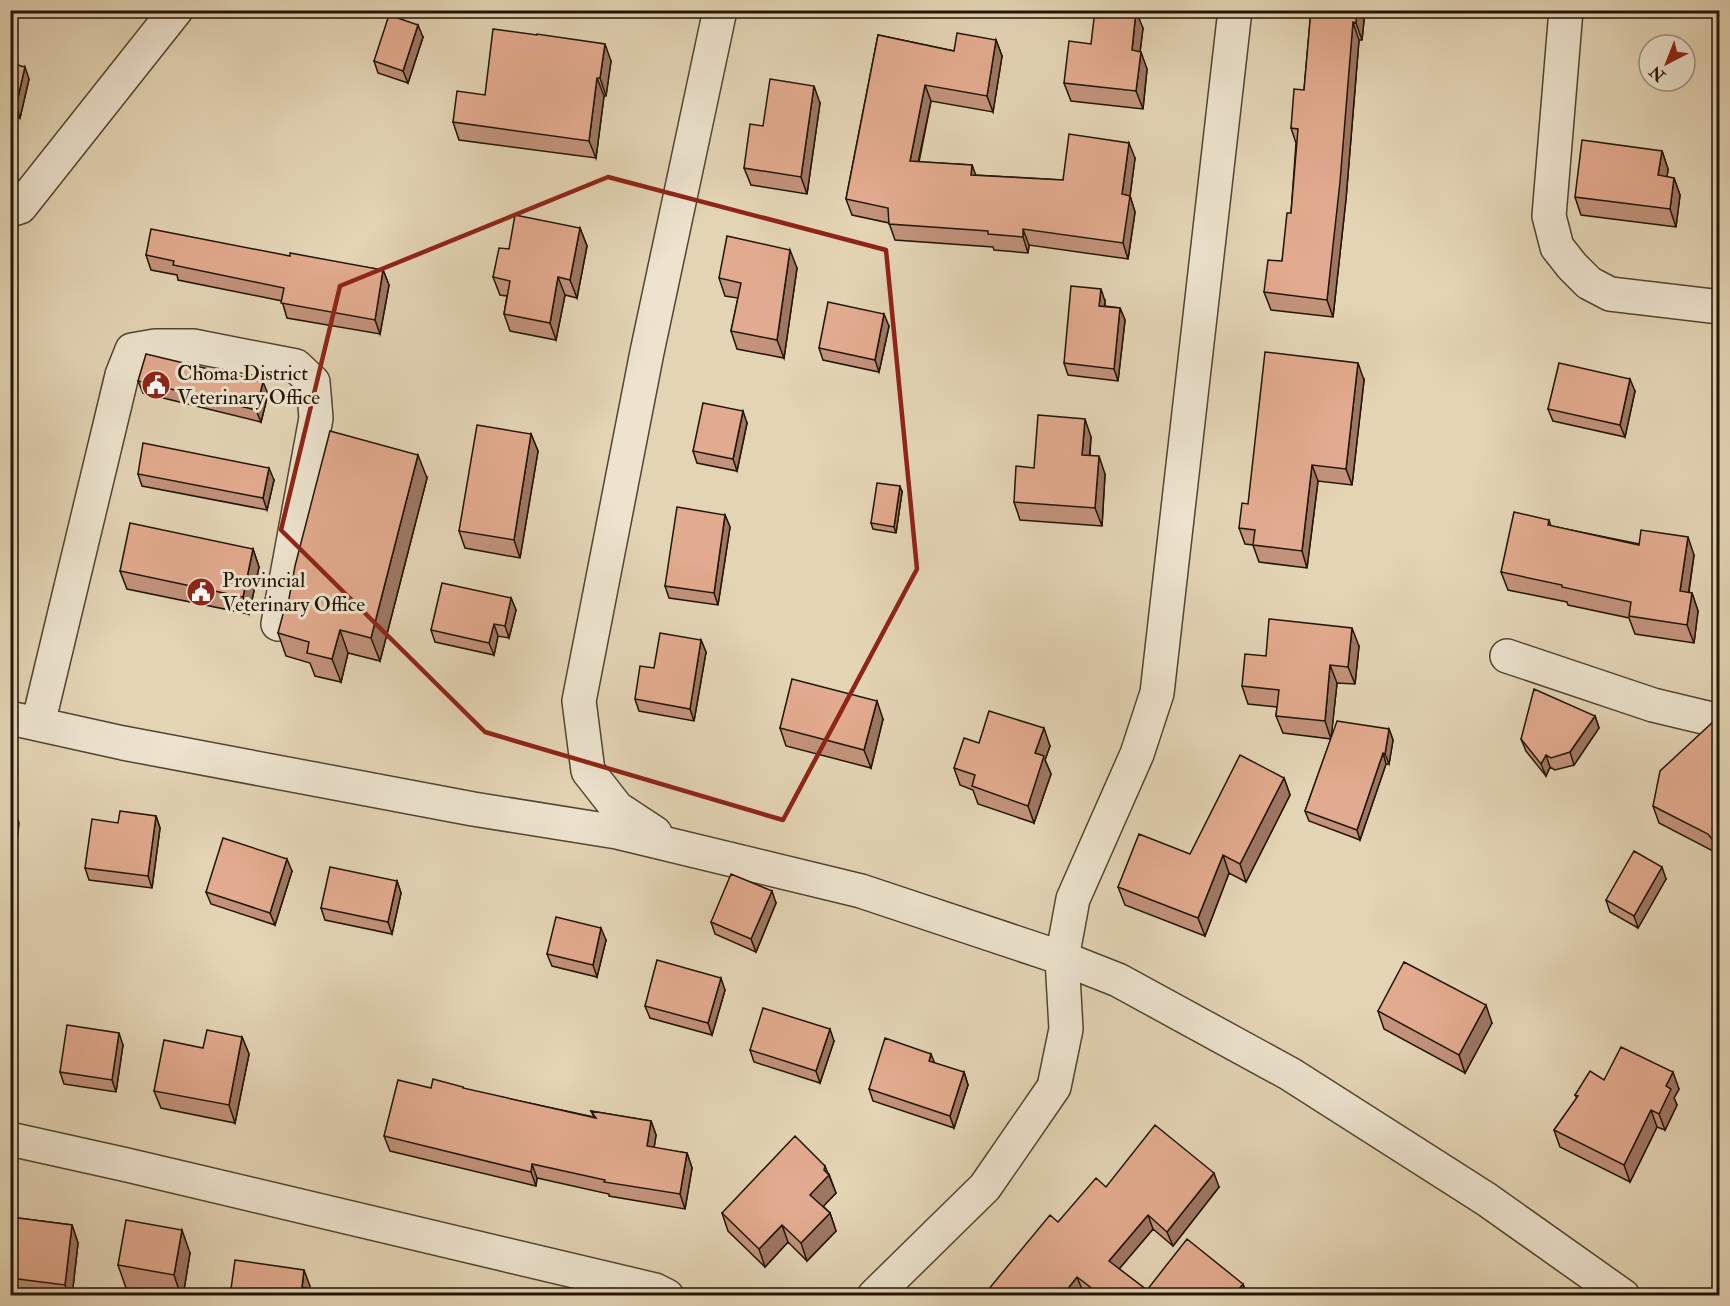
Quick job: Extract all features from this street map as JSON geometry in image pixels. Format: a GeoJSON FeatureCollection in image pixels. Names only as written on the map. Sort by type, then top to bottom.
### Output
{"type":"FeatureCollection","features":[{"type":"Feature","properties":{"kind":"street"},"geometry":{"type":"LineString","coordinates":[[10,210],[20,207],[176,10]]}},
{"type":"Feature","properties":{"kind":"street"},"geometry":{"type":"LineString","coordinates":[[673,845],[617,808],[588,771],[579,701],[647,352],[720,10]]}},
{"type":"Feature","properties":{"kind":"street"},"geometry":{"type":"LineString","coordinates":[[874,1296],[985,1187],[1054,1087],[1066,1029],[1062,958],[1073,899],[1137,754],[1157,693],[1235,10]]}},
{"type":"Feature","properties":{"kind":"street"},"geometry":{"type":"LineString","coordinates":[[1566,10],[1549,216],[1557,247],[1588,283],[1610,294],[1719,308]]}},
{"type":"Feature","properties":{"kind":"street"},"geometry":{"type":"LineString","coordinates":[[278,624],[316,418],[313,382],[296,366],[193,346],[155,346],[132,350],[122,375],[24,721],[123,743],[473,808],[617,832],[861,891],[1062,958],[1118,980],[1290,1074],[1486,1199],[1623,1296]]}},
{"type":"Feature","properties":{"kind":"street"},"geometry":{"type":"LineString","coordinates":[[1507,656],[1653,705],[1719,721]]}},
{"type":"Feature","properties":{"kind":"street"},"geometry":{"type":"LineString","coordinates":[[10,1139],[655,1290],[667,1296]]}},
{"type":"Feature","properties":{"kind":"highlighted area"},"geometry":{"type":"Polygon","coordinates":[[[608,177],[886,250],[917,569],[783,820],[485,732],[281,530],[340,286],[608,177]]]}},
{"type":"Feature","properties":{"kind":"building"},"geometry":{"type":"Polygon","coordinates":[[[1095,10],[1136,11],[1132,50],[1141,52],[1136,91],[1064,83],[1069,41],[1091,44],[1095,10]]]}},
{"type":"Feature","properties":{"kind":"building"},"geometry":{"type":"Polygon","coordinates":[[[1311,10],[1357,10],[1356,23],[1353,22],[1340,182],[1327,300],[1264,292],[1268,260],[1282,261],[1287,213],[1291,213],[1298,129],[1291,128],[1294,89],[1304,90],[1311,10]]]}},
{"type":"Feature","properties":{"kind":"building"},"geometry":{"type":"Polygon","coordinates":[[[389,15],[418,25],[403,71],[374,61],[389,15]]]}},
{"type":"Feature","properties":{"kind":"building"},"geometry":{"type":"Polygon","coordinates":[[[493,29],[605,44],[600,78],[597,78],[589,141],[453,122],[457,91],[485,95],[493,29]]]}},
{"type":"Feature","properties":{"kind":"building"},"geometry":{"type":"Polygon","coordinates":[[[957,33],[996,40],[987,96],[925,85],[910,161],[972,165],[971,175],[1063,180],[1069,134],[1129,143],[1122,194],[1130,196],[1123,243],[1023,229],[1023,237],[988,234],[988,231],[889,224],[888,208],[846,199],[878,35],[954,51],[957,33]]]}},
{"type":"Feature","properties":{"kind":"building"},"geometry":{"type":"Polygon","coordinates":[[[10,63],[25,67],[16,106],[10,105],[10,63]]]}},
{"type":"Feature","properties":{"kind":"building"},"geometry":{"type":"Polygon","coordinates":[[[770,79],[814,86],[801,177],[744,168],[750,124],[763,126],[770,79]]]}},
{"type":"Feature","properties":{"kind":"building"},"geometry":{"type":"Polygon","coordinates":[[[1582,140],[1662,151],[1658,175],[1674,178],[1670,209],[1575,197],[1582,140]]]}},
{"type":"Feature","properties":{"kind":"building"},"geometry":{"type":"Polygon","coordinates":[[[515,215],[580,228],[570,280],[558,277],[550,323],[504,314],[510,281],[493,277],[499,248],[509,249],[515,215]]]}},
{"type":"Feature","properties":{"kind":"building"},"geometry":{"type":"Polygon","coordinates":[[[151,229],[290,256],[290,253],[383,270],[375,320],[281,303],[284,288],[173,265],[174,261],[146,255],[151,229]]]}},
{"type":"Feature","properties":{"kind":"building"},"geometry":{"type":"Polygon","coordinates":[[[727,236],[790,250],[777,340],[731,331],[741,283],[719,278],[727,236]]]}},
{"type":"Feature","properties":{"kind":"building"},"geometry":{"type":"Polygon","coordinates":[[[1071,286],[1101,289],[1099,306],[1120,308],[1114,369],[1064,363],[1071,286]]]}},
{"type":"Feature","properties":{"kind":"building"},"geometry":{"type":"Polygon","coordinates":[[[828,302],[884,314],[875,360],[819,348],[828,302]]]}},
{"type":"Feature","properties":{"kind":"building"},"geometry":{"type":"Polygon","coordinates":[[[1265,352],[1358,363],[1346,469],[1312,465],[1302,551],[1253,545],[1255,530],[1239,528],[1242,503],[1248,504],[1265,352]]]}},
{"type":"Feature","properties":{"kind":"building"},"geometry":{"type":"Polygon","coordinates":[[[146,354],[263,382],[256,410],[138,381],[146,354]]]}},
{"type":"Feature","properties":{"kind":"building"},"geometry":{"type":"Polygon","coordinates":[[[1559,363],[1630,379],[1620,425],[1548,409],[1559,363]]]}},
{"type":"Feature","properties":{"kind":"building"},"geometry":{"type":"Polygon","coordinates":[[[703,403],[743,411],[733,459],[693,451],[703,403]]]}},
{"type":"Feature","properties":{"kind":"building"},"geometry":{"type":"Polygon","coordinates":[[[1038,415],[1085,419],[1082,455],[1099,456],[1095,508],[1014,502],[1016,466],[1034,468],[1038,415]]]}},
{"type":"Feature","properties":{"kind":"building"},"geometry":{"type":"Polygon","coordinates":[[[477,425],[531,434],[514,540],[459,531],[477,425]]]}},
{"type":"Feature","properties":{"kind":"building"},"geometry":{"type":"Polygon","coordinates":[[[330,431],[418,455],[371,638],[340,630],[332,659],[307,653],[309,642],[278,633],[288,604],[295,566],[330,431]]]}},
{"type":"Feature","properties":{"kind":"building"},"geometry":{"type":"Polygon","coordinates":[[[143,443],[269,468],[263,498],[138,474],[143,443]]]}},
{"type":"Feature","properties":{"kind":"building"},"geometry":{"type":"Polygon","coordinates":[[[877,483],[900,486],[894,527],[871,523],[877,483]]]}},
{"type":"Feature","properties":{"kind":"building"},"geometry":{"type":"Polygon","coordinates":[[[677,507],[725,515],[714,593],[665,586],[677,507]]]}},
{"type":"Feature","properties":{"kind":"building"},"geometry":{"type":"Polygon","coordinates":[[[1514,512],[1549,520],[1548,525],[1639,545],[1641,530],[1688,537],[1680,591],[1692,593],[1687,625],[1629,616],[1631,602],[1501,572],[1514,512]]]}},
{"type":"Feature","properties":{"kind":"building"},"geometry":{"type":"Polygon","coordinates":[[[130,523],[253,549],[243,597],[120,571],[130,523]]]}},
{"type":"Feature","properties":{"kind":"building"},"geometry":{"type":"Polygon","coordinates":[[[442,583],[511,598],[505,626],[494,624],[489,643],[431,630],[442,583]]]}},
{"type":"Feature","properties":{"kind":"building"},"geometry":{"type":"Polygon","coordinates":[[[1269,619],[1352,628],[1348,667],[1330,665],[1325,721],[1276,716],[1279,690],[1242,686],[1245,654],[1266,656],[1269,619]]]}},
{"type":"Feature","properties":{"kind":"building"},"geometry":{"type":"Polygon","coordinates":[[[660,633],[701,640],[690,709],[635,699],[640,666],[654,668],[660,633]]]}},
{"type":"Feature","properties":{"kind":"building"},"geometry":{"type":"Polygon","coordinates":[[[792,679],[877,701],[864,750],[780,728],[792,679]]]}},
{"type":"Feature","properties":{"kind":"building"},"geometry":{"type":"Polygon","coordinates":[[[1534,689],[1595,716],[1570,752],[1551,758],[1546,755],[1541,764],[1521,739],[1534,689]]]}},
{"type":"Feature","properties":{"kind":"building"},"geometry":{"type":"Polygon","coordinates":[[[989,711],[1044,728],[1035,753],[1044,756],[1028,806],[972,786],[975,775],[954,768],[964,738],[979,743],[989,711]]]}},
{"type":"Feature","properties":{"kind":"building"},"geometry":{"type":"Polygon","coordinates":[[[1337,721],[1389,729],[1385,754],[1383,753],[1357,830],[1305,811],[1337,721]]]}},
{"type":"Feature","properties":{"kind":"building"},"geometry":{"type":"Polygon","coordinates":[[[1714,721],[1719,721],[1719,848],[1708,834],[1653,806],[1660,771],[1714,721]]]}},
{"type":"Feature","properties":{"kind":"building"},"geometry":{"type":"Polygon","coordinates":[[[1240,755],[1284,778],[1240,864],[1223,855],[1198,918],[1118,887],[1139,834],[1190,854],[1240,755]]]}},
{"type":"Feature","properties":{"kind":"building"},"geometry":{"type":"Polygon","coordinates":[[[10,811],[15,811],[10,846],[10,811]]]}},
{"type":"Feature","properties":{"kind":"building"},"geometry":{"type":"Polygon","coordinates":[[[120,811],[156,816],[148,876],[85,868],[92,819],[118,823],[120,811]]]}},
{"type":"Feature","properties":{"kind":"building"},"geometry":{"type":"Polygon","coordinates":[[[223,838],[287,859],[270,913],[206,892],[223,838]]]}},
{"type":"Feature","properties":{"kind":"building"},"geometry":{"type":"Polygon","coordinates":[[[1634,851],[1662,867],[1634,916],[1606,900],[1634,851]]]}},
{"type":"Feature","properties":{"kind":"building"},"geometry":{"type":"Polygon","coordinates":[[[330,867],[397,881],[388,922],[321,908],[330,867]]]}},
{"type":"Feature","properties":{"kind":"building"},"geometry":{"type":"Polygon","coordinates":[[[731,874],[772,891],[751,939],[711,922],[731,874]]]}},
{"type":"Feature","properties":{"kind":"building"},"geometry":{"type":"Polygon","coordinates":[[[556,917],[601,928],[593,965],[547,954],[556,917]]]}},
{"type":"Feature","properties":{"kind":"building"},"geometry":{"type":"Polygon","coordinates":[[[657,960],[721,978],[708,1023],[645,1006],[657,960]]]}},
{"type":"Feature","properties":{"kind":"building"},"geometry":{"type":"Polygon","coordinates":[[[1404,962],[1486,1005],[1459,1055],[1378,1011],[1404,962]]]}},
{"type":"Feature","properties":{"kind":"building"},"geometry":{"type":"Polygon","coordinates":[[[763,1008],[830,1029],[816,1071],[750,1050],[763,1008]]]}},
{"type":"Feature","properties":{"kind":"building"},"geometry":{"type":"Polygon","coordinates":[[[67,1025],[119,1033],[112,1080],[60,1072],[67,1025]]]}},
{"type":"Feature","properties":{"kind":"building"},"geometry":{"type":"Polygon","coordinates":[[[207,1030],[242,1037],[229,1105],[154,1091],[164,1040],[203,1048],[207,1030]]]}},
{"type":"Feature","properties":{"kind":"building"},"geometry":{"type":"Polygon","coordinates":[[[885,1038],[931,1054],[929,1061],[964,1072],[950,1116],[869,1089],[885,1038]]]}},
{"type":"Feature","properties":{"kind":"building"},"geometry":{"type":"Polygon","coordinates":[[[1621,1047],[1673,1072],[1666,1086],[1671,1089],[1659,1114],[1651,1110],[1624,1165],[1554,1130],[1578,1096],[1575,1095],[1590,1071],[1604,1080],[1621,1047]]]}},
{"type":"Feature","properties":{"kind":"building"},"geometry":{"type":"Polygon","coordinates":[[[433,1079],[596,1118],[591,1111],[651,1121],[647,1146],[687,1153],[680,1194],[604,1182],[605,1180],[532,1164],[531,1172],[384,1136],[398,1080],[431,1088],[433,1079]]]}},
{"type":"Feature","properties":{"kind":"building"},"geometry":{"type":"Polygon","coordinates":[[[1155,1125],[1214,1173],[1167,1232],[1148,1215],[1109,1261],[1147,1290],[1187,1239],[1243,1284],[1233,1296],[1102,1296],[1077,1277],[1062,1296],[983,1296],[1050,1215],[1058,1222],[1096,1178],[1106,1187],[1155,1125]]]}},
{"type":"Feature","properties":{"kind":"building"},"geometry":{"type":"Polygon","coordinates":[[[795,1136],[825,1166],[824,1170],[829,1175],[810,1195],[830,1213],[801,1243],[782,1225],[759,1249],[722,1213],[795,1136]]]}},
{"type":"Feature","properties":{"kind":"building"},"geometry":{"type":"Polygon","coordinates":[[[10,1217],[72,1225],[65,1285],[10,1278],[10,1217]]]}},
{"type":"Feature","properties":{"kind":"building"},"geometry":{"type":"Polygon","coordinates":[[[126,1220],[182,1230],[174,1275],[118,1265],[126,1220]]]}},
{"type":"Feature","properties":{"kind":"building"},"geometry":{"type":"Polygon","coordinates":[[[235,1260],[304,1270],[302,1287],[338,1296],[230,1296],[235,1260]]]}},
{"type":"Feature","properties":{"kind":"building"},"geometry":{"type":"Polygon","coordinates":[[[384,1291],[404,1296],[383,1296],[384,1291]]]}},
{"type":"Feature","properties":{"kind":"place","name":"Choma District Veterinary Office"},"geometry":{"type":"Point","coordinates":[156,385]}},
{"type":"Feature","properties":{"kind":"place","name":"Provincial Veterinary Office"},"geometry":{"type":"Point","coordinates":[201,592]}}]}
